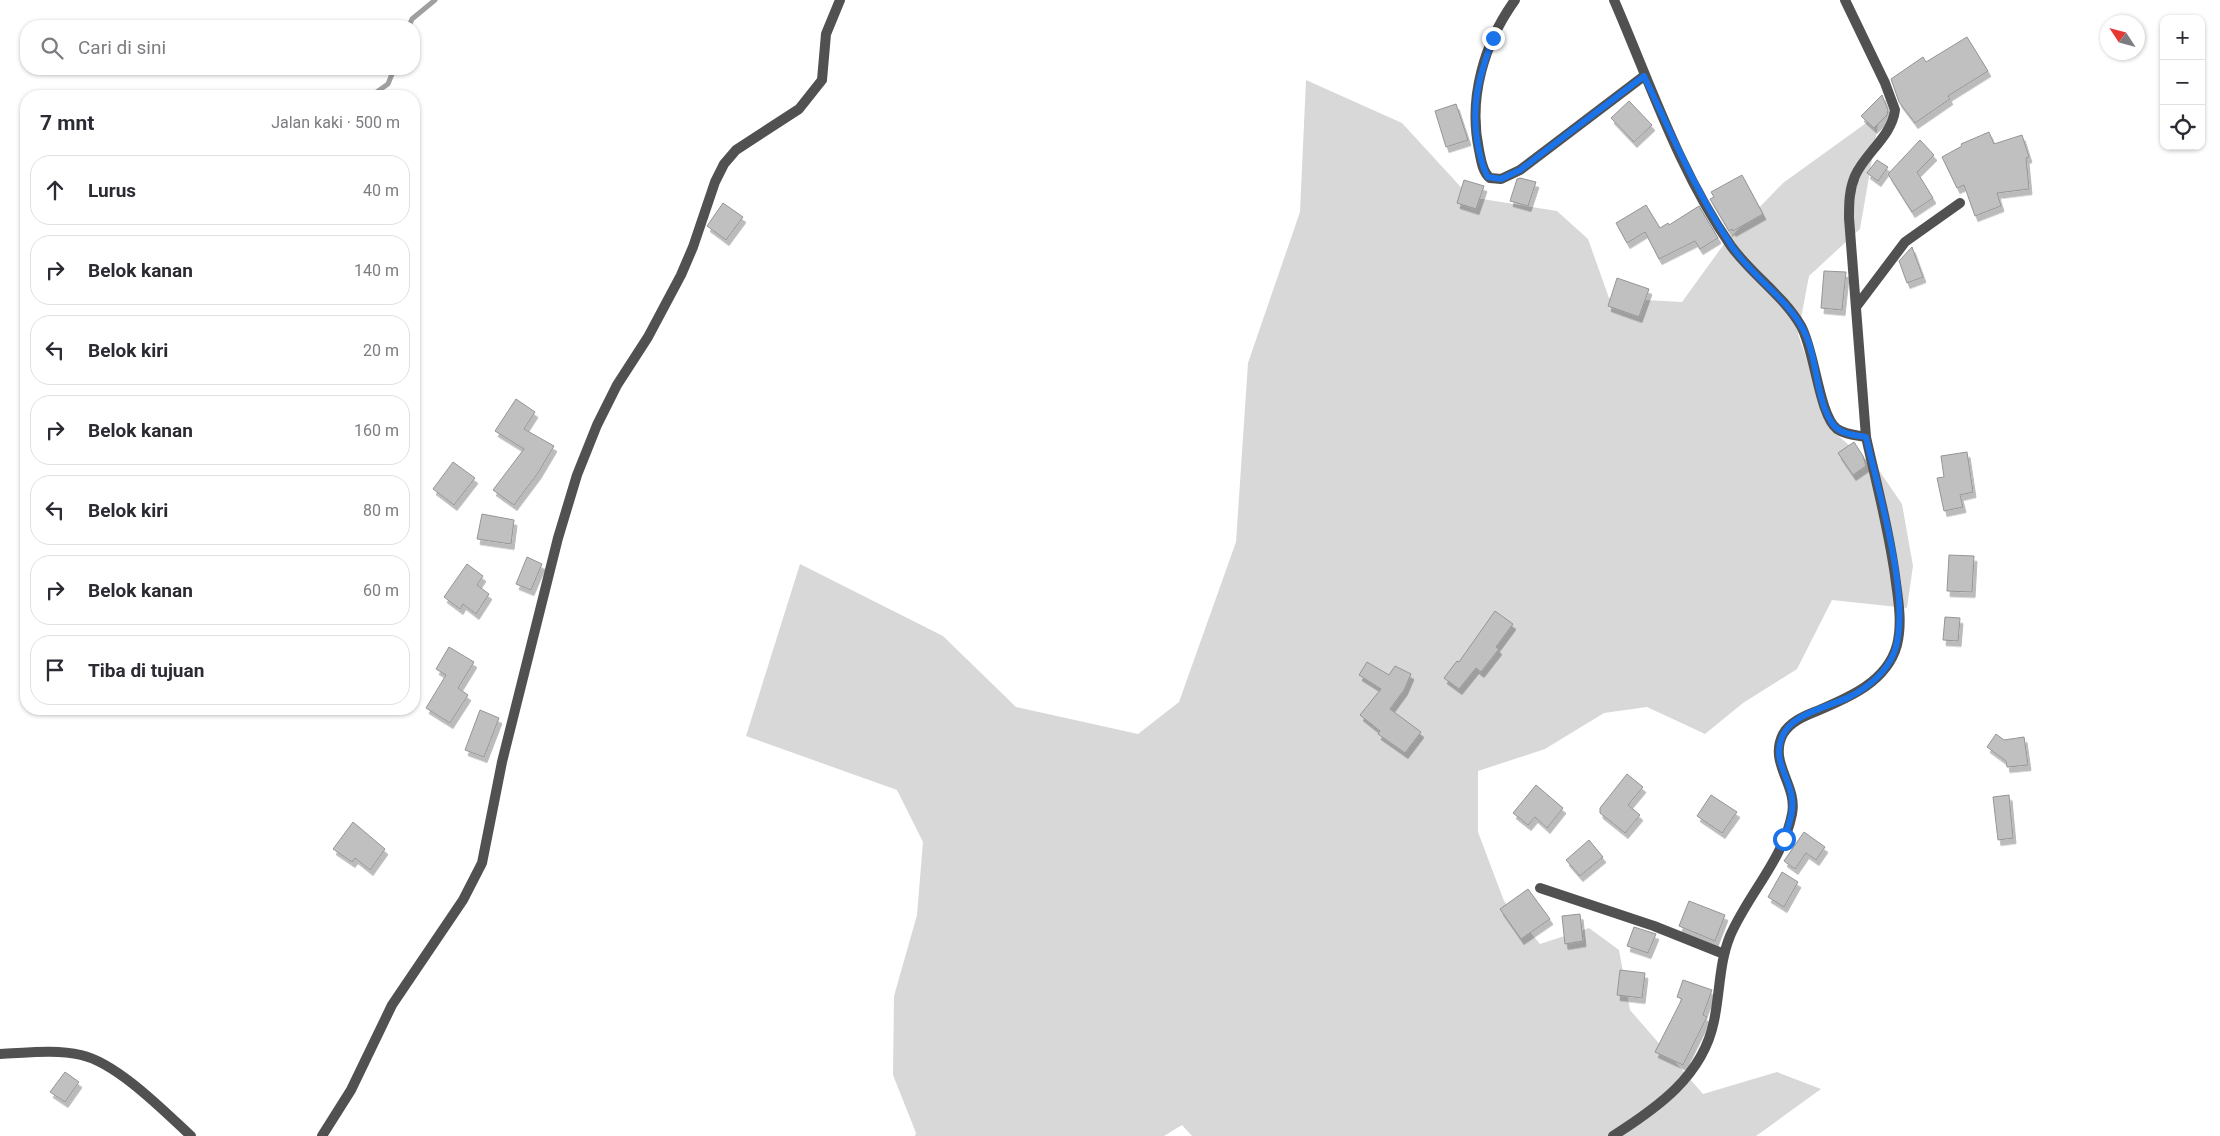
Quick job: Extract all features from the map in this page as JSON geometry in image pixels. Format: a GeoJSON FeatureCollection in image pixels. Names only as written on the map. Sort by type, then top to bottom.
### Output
{"type":"FeatureCollection","features":[{"type":"Feature","properties":{"kind":"street"},"geometry":{"type":"LineString","coordinates":[[322,1136],[351,1090],[392,1005],[463,900],[478,874],[488,838],[502,762],[558,538],[577,475],[597,425],[617,385],[648,337],[681,274],[724,164],[736,150],[799,109],[822,80],[826,34],[840,0]]}},
{"type":"Feature","properties":{"kind":"street"},"geometry":{"type":"LineString","coordinates":[[1515,0],[1493,38],[1477,84],[1474,112],[1478,144],[1484,172],[1490,178],[1501,179],[1520,170],[1644,76]]}},
{"type":"Feature","properties":{"kind":"street"},"geometry":{"type":"LineString","coordinates":[[1614,0],[1644,76],[1690,175],[1732,247],[1784,302],[1802,329],[1814,358],[1824,406],[1831,422],[1843,432],[1866,437]]}},
{"type":"Feature","properties":{"kind":"street"},"geometry":{"type":"LineString","coordinates":[[1613,1136],[1659,1105],[1686,1078],[1696,1065],[1706,1046],[1712,1027],[1724,954],[1736,925],[1767,874],[1784,839],[1792,815],[1792,798],[1779,763],[1782,737],[1786,730],[1798,720],[1841,701],[1866,687],[1888,664],[1897,644],[1900,612],[1891,544],[1866,437],[1849,218],[1850,192],[1855,175],[1887,130],[1895,110],[1885,83],[1845,0]]}},
{"type":"Feature","properties":{"kind":"street"},"geometry":{"type":"LineString","coordinates":[[1856,307],[1905,242],[1960,204]]}},
{"type":"Feature","properties":{"kind":"street"},"geometry":{"type":"LineString","coordinates":[[1540,888],[1654,926],[1724,954]]}},
{"type":"Feature","properties":{"kind":"street"},"geometry":{"type":"LineString","coordinates":[[0,1054],[57,1052],[82,1055],[95,1060],[130,1083],[191,1136]]}},
{"type":"Feature","properties":{"kind":"shaded area"},"geometry":{"type":"Polygon","coordinates":[[[1306,80],[1402,123],[1470,197],[1557,211],[1588,239],[1609,298],[1682,302],[1724,244],[1783,183],[1880,113],[1860,229],[1809,276],[1798,334],[1831,430],[1878,469],[1902,504],[1913,566],[1907,608],[1832,600],[1797,669],[1743,703],[1705,734],[1647,707],[1604,713],[1545,749],[1478,771],[1478,832],[1504,901],[1540,944],[1589,928],[1619,950],[1630,1010],[1703,1094],[1777,1072],[1821,1089],[1756,1136],[1192,1136],[1182,1125],[1164,1136],[915,1136],[916,1133],[893,1075],[894,996],[917,915],[923,842],[897,790],[746,736],[800,564],[943,636],[1016,707],[1138,734],[1179,702],[1236,542],[1248,363],[1300,212],[1306,80]]]}},
{"type":"Feature","properties":{"kind":"building"},"geometry":{"type":"Polygon","coordinates":[[[1967,37],[1988,71],[1948,96],[1950,99],[1915,123],[1899,102],[1891,79],[1923,57],[1926,62],[1967,37]]]}},
{"type":"Feature","properties":{"kind":"building"},"geometry":{"type":"Polygon","coordinates":[[[1882,95],[1888,110],[1887,115],[1874,128],[1861,116],[1882,95]]]}},
{"type":"Feature","properties":{"kind":"building"},"geometry":{"type":"Polygon","coordinates":[[[1629,101],[1652,125],[1634,142],[1611,118],[1629,101]]]}},
{"type":"Feature","properties":{"kind":"building"},"geometry":{"type":"Polygon","coordinates":[[[1456,104],[1468,140],[1446,147],[1435,111],[1456,104]]]}},
{"type":"Feature","properties":{"kind":"building"},"geometry":{"type":"Polygon","coordinates":[[[1989,132],[1994,144],[2022,135],[2029,157],[2026,158],[2029,189],[1997,193],[2001,206],[1975,216],[1964,185],[1957,188],[1942,157],[1962,146],[1961,144],[1989,132]]]}},
{"type":"Feature","properties":{"kind":"building"},"geometry":{"type":"Polygon","coordinates":[[[1920,140],[1934,155],[1917,172],[1933,198],[1912,212],[1888,174],[1920,140]]]}},
{"type":"Feature","properties":{"kind":"building"},"geometry":{"type":"Polygon","coordinates":[[[1877,160],[1888,167],[1878,181],[1867,173],[1877,160]]]}},
{"type":"Feature","properties":{"kind":"building"},"geometry":{"type":"Polygon","coordinates":[[[1742,175],[1763,214],[1733,231],[1732,229],[1729,231],[1710,199],[1714,197],[1711,192],[1742,175]]]}},
{"type":"Feature","properties":{"kind":"building"},"geometry":{"type":"Polygon","coordinates":[[[1517,179],[1536,182],[1528,206],[1510,201],[1517,179]]]}},
{"type":"Feature","properties":{"kind":"building"},"geometry":{"type":"Polygon","coordinates":[[[1464,180],[1484,186],[1476,209],[1457,203],[1464,180]]]}},
{"type":"Feature","properties":{"kind":"building"},"geometry":{"type":"Polygon","coordinates":[[[723,203],[743,217],[726,240],[707,226],[723,203]]]}},
{"type":"Feature","properties":{"kind":"building"},"geometry":{"type":"Polygon","coordinates":[[[1646,205],[1660,228],[1668,223],[1669,225],[1699,206],[1718,238],[1700,249],[1695,241],[1659,259],[1645,232],[1627,243],[1616,223],[1646,205]]]}},
{"type":"Feature","properties":{"kind":"building"},"geometry":{"type":"Polygon","coordinates":[[[1912,247],[1923,277],[1907,283],[1899,261],[1912,247]]]}},
{"type":"Feature","properties":{"kind":"building"},"geometry":{"type":"Polygon","coordinates":[[[1824,271],[1846,272],[1842,310],[1821,308],[1824,271]]]}},
{"type":"Feature","properties":{"kind":"building"},"geometry":{"type":"Polygon","coordinates":[[[1617,278],[1649,289],[1639,317],[1608,306],[1617,278]]]}},
{"type":"Feature","properties":{"kind":"building"},"geometry":{"type":"Polygon","coordinates":[[[516,399],[535,412],[524,429],[554,446],[538,473],[514,505],[493,490],[524,449],[495,431],[516,399]]]}},
{"type":"Feature","properties":{"kind":"building"},"geometry":{"type":"Polygon","coordinates":[[[1854,442],[1863,456],[1866,466],[1853,475],[1838,453],[1854,442]]]}},
{"type":"Feature","properties":{"kind":"building"},"geometry":{"type":"Polygon","coordinates":[[[1967,452],[1973,492],[1960,495],[1963,507],[1944,511],[1937,478],[1944,477],[1941,456],[1967,452]]]}},
{"type":"Feature","properties":{"kind":"building"},"geometry":{"type":"Polygon","coordinates":[[[453,462],[475,478],[454,505],[433,489],[453,462]]]}},
{"type":"Feature","properties":{"kind":"building"},"geometry":{"type":"Polygon","coordinates":[[[482,514],[514,520],[511,544],[477,539],[482,514]]]}},
{"type":"Feature","properties":{"kind":"building"},"geometry":{"type":"Polygon","coordinates":[[[1949,555],[1974,556],[1972,592],[1947,591],[1949,555]]]}},
{"type":"Feature","properties":{"kind":"building"},"geometry":{"type":"Polygon","coordinates":[[[527,557],[542,564],[531,590],[516,584],[527,557]]]}},
{"type":"Feature","properties":{"kind":"building"},"geometry":{"type":"Polygon","coordinates":[[[467,564],[483,576],[477,585],[489,594],[476,614],[463,604],[460,609],[444,597],[467,564]]]}},
{"type":"Feature","properties":{"kind":"building"},"geometry":{"type":"Polygon","coordinates":[[[1495,611],[1513,624],[1496,647],[1499,649],[1481,672],[1476,668],[1459,689],[1444,678],[1457,661],[1459,662],[1495,611]]]}},
{"type":"Feature","properties":{"kind":"building"},"geometry":{"type":"Polygon","coordinates":[[[1945,617],[1960,618],[1958,641],[1943,640],[1945,617]]]}},
{"type":"Feature","properties":{"kind":"building"},"geometry":{"type":"Polygon","coordinates":[[[449,647],[474,662],[458,688],[468,695],[450,723],[426,708],[446,675],[436,669],[449,647]]]}},
{"type":"Feature","properties":{"kind":"building"},"geometry":{"type":"Polygon","coordinates":[[[1367,662],[1389,675],[1395,666],[1411,674],[1404,690],[1390,709],[1421,732],[1405,753],[1378,734],[1380,731],[1360,715],[1381,689],[1359,675],[1367,662]]]}},
{"type":"Feature","properties":{"kind":"building"},"geometry":{"type":"Polygon","coordinates":[[[480,710],[499,718],[484,757],[465,750],[480,710]]]}},
{"type":"Feature","properties":{"kind":"building"},"geometry":{"type":"Polygon","coordinates":[[[1996,734],[2004,740],[2024,737],[2028,765],[2007,767],[2006,761],[1987,747],[1996,734]]]}},
{"type":"Feature","properties":{"kind":"building"},"geometry":{"type":"Polygon","coordinates":[[[1627,774],[1643,787],[1628,805],[1640,815],[1625,833],[1600,813],[1600,808],[1627,774]]]}},
{"type":"Feature","properties":{"kind":"building"},"geometry":{"type":"Polygon","coordinates":[[[1536,785],[1563,808],[1547,828],[1535,817],[1528,825],[1513,813],[1536,785]]]}},
{"type":"Feature","properties":{"kind":"building"},"geometry":{"type":"Polygon","coordinates":[[[1711,795],[1737,812],[1722,833],[1697,816],[1711,795]]]}},
{"type":"Feature","properties":{"kind":"building"},"geometry":{"type":"Polygon","coordinates":[[[2009,795],[2013,838],[1998,840],[1993,797],[2009,795]]]}},
{"type":"Feature","properties":{"kind":"building"},"geometry":{"type":"Polygon","coordinates":[[[353,822],[385,849],[370,870],[355,858],[352,862],[333,849],[353,822]]]}},
{"type":"Feature","properties":{"kind":"building"},"geometry":{"type":"Polygon","coordinates":[[[1804,832],[1825,847],[1816,860],[1806,853],[1795,869],[1784,861],[1804,832]]]}},
{"type":"Feature","properties":{"kind":"building"},"geometry":{"type":"Polygon","coordinates":[[[1589,840],[1603,857],[1580,876],[1566,860],[1589,840]]]}},
{"type":"Feature","properties":{"kind":"building"},"geometry":{"type":"Polygon","coordinates":[[[1782,872],[1798,882],[1784,907],[1768,897],[1782,872]]]}},
{"type":"Feature","properties":{"kind":"building"},"geometry":{"type":"Polygon","coordinates":[[[1528,889],[1550,919],[1521,939],[1500,909],[1528,889]]]}},
{"type":"Feature","properties":{"kind":"building"},"geometry":{"type":"Polygon","coordinates":[[[1689,901],[1725,915],[1715,941],[1679,926],[1689,901]]]}},
{"type":"Feature","properties":{"kind":"building"},"geometry":{"type":"Polygon","coordinates":[[[1580,914],[1583,941],[1565,944],[1562,916],[1580,914]]]}},
{"type":"Feature","properties":{"kind":"building"},"geometry":{"type":"Polygon","coordinates":[[[1634,927],[1656,934],[1648,953],[1627,946],[1634,927]]]}},
{"type":"Feature","properties":{"kind":"building"},"geometry":{"type":"Polygon","coordinates":[[[1620,970],[1645,973],[1642,998],[1617,995],[1620,970]]]}},
{"type":"Feature","properties":{"kind":"building"},"geometry":{"type":"Polygon","coordinates":[[[1683,980],[1712,990],[1703,1015],[1707,1017],[1683,1065],[1655,1052],[1682,999],[1677,997],[1683,980]]]}},
{"type":"Feature","properties":{"kind":"building"},"geometry":{"type":"Polygon","coordinates":[[[65,1072],[79,1082],[65,1102],[50,1092],[65,1072]]]}},
{"type":"Feature","properties":{"kind":"waterway"},"geometry":{"type":"LineString","coordinates":[[412,20],[435,0]]}},
{"type":"Feature","properties":{"kind":"waterway"},"geometry":{"type":"LineString","coordinates":[[380,90],[388,84],[392,75]]}},
{"type":"Feature","properties":{"kind":"route"},"geometry":{"type":"LineString","coordinates":[[1493,38],[1477,84],[1474,112],[1481,159],[1484,172],[1488,177],[1496,180],[1501,179],[1520,170],[1548,151],[1644,76],[1690,175],[1732,247],[1784,302],[1802,329],[1814,358],[1824,406],[1831,422],[1843,432],[1866,437],[1891,544],[1900,612],[1897,644],[1883,671],[1866,687],[1856,694],[1798,720],[1786,730],[1779,745],[1778,755],[1779,763],[1790,790],[1793,807],[1784,839]]}}]}
